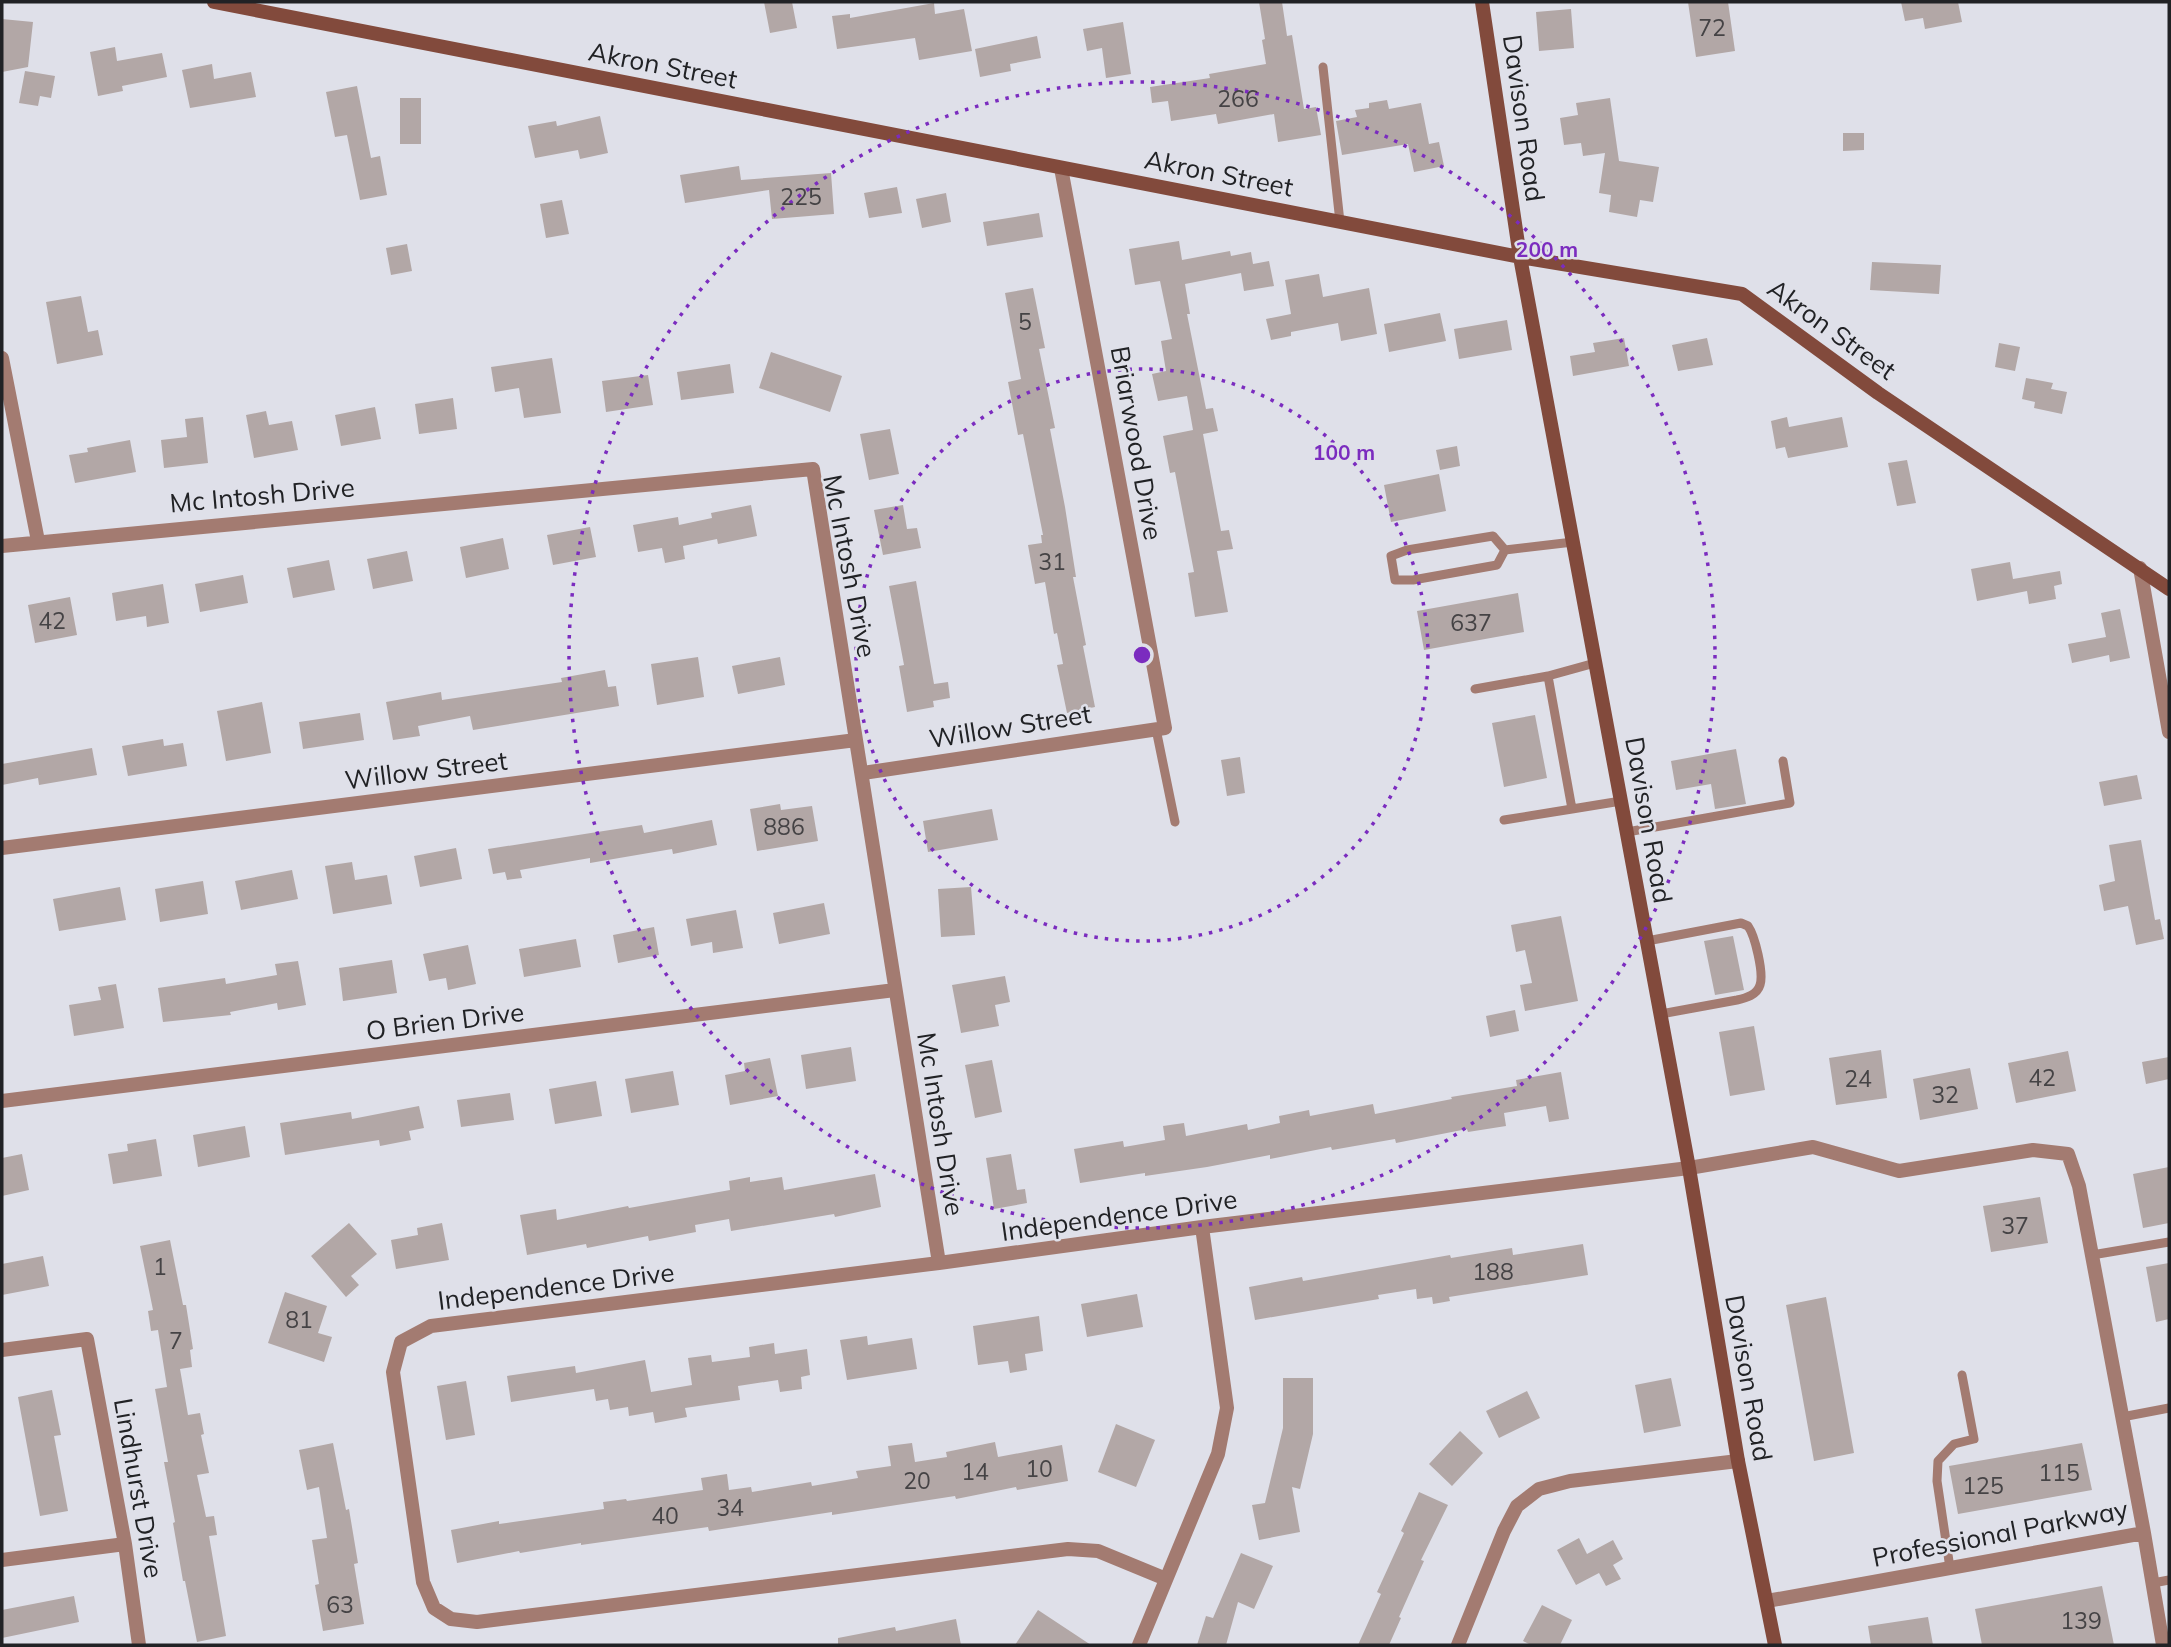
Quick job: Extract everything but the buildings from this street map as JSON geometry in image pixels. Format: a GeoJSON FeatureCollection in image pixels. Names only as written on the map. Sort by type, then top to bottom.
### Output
{"type":"FeatureCollection","features":[{"type":"Feature","properties":{"kind":"main road","name":"Akron Street"},"geometry":{"type":"LineString","coordinates":[[214,2],[1520,257],[1742,294],[1878,393],[2169,589]]}},
{"type":"Feature","properties":{"kind":"main road","name":"Davison Road"},"geometry":{"type":"LineString","coordinates":[[1482,2],[1520,257],[1689,1168],[1738,1461],[1775,1645]]}},
{"type":"Feature","properties":{"kind":"street","name":"Briarwood Drive"},"geometry":{"type":"LineString","coordinates":[[1061,168],[1160,729]]}},
{"type":"Feature","properties":{"kind":"street"},"geometry":{"type":"LineString","coordinates":[[2,358],[38,541]]}},
{"type":"Feature","properties":{"kind":"street","name":"Mc Intosh Drive"},"geometry":{"type":"LineString","coordinates":[[2,546],[813,469],[939,1263]]}},
{"type":"Feature","properties":{"kind":"street"},"geometry":{"type":"LineString","coordinates":[[2140,568],[2169,732]]}},
{"type":"Feature","properties":{"kind":"street","name":"Willow Street"},"geometry":{"type":"LineString","coordinates":[[863,773],[1160,729]]}},
{"type":"Feature","properties":{"kind":"street","name":"Willow Street"},"geometry":{"type":"LineString","coordinates":[[2,848],[856,740]]}},
{"type":"Feature","properties":{"kind":"street","name":"O Brien Drive"},"geometry":{"type":"LineString","coordinates":[[2,1101],[895,990]]}},
{"type":"Feature","properties":{"kind":"street","name":"Professional Parkway"},"geometry":{"type":"LineString","coordinates":[[1689,1168],[1813,1147],[1899,1171],[2033,1150],[2068,1154],[2079,1186],[2144,1533],[1768,1601]]}},
{"type":"Feature","properties":{"kind":"street","name":"Independence Drive"},"geometry":{"type":"LineString","coordinates":[[1166,1578],[1098,1551],[1068,1549],[477,1622],[451,1619],[434,1608],[423,1582],[393,1372],[401,1342],[431,1325],[1689,1168]]}},
{"type":"Feature","properties":{"kind":"street"},"geometry":{"type":"LineString","coordinates":[[1139,1645],[1218,1454],[1227,1408],[1202,1227]]}},
{"type":"Feature","properties":{"kind":"street","name":"Lindhurst Drive"},"geometry":{"type":"LineString","coordinates":[[2,1350],[87,1339],[125,1544],[139,1645]]}},
{"type":"Feature","properties":{"kind":"street"},"geometry":{"type":"LineString","coordinates":[[1458,1645],[1504,1531],[1517,1506],[1539,1489],[1570,1481],[1738,1461]]}},
{"type":"Feature","properties":{"kind":"street"},"geometry":{"type":"LineString","coordinates":[[2144,1533],[2163,1645]]}},
{"type":"Feature","properties":{"kind":"street"},"geometry":{"type":"LineString","coordinates":[[2,1560],[125,1544]]}},
{"type":"Feature","properties":{"kind":"lane"},"geometry":{"type":"LineString","coordinates":[[1322,67],[1340,222]]}},
{"type":"Feature","properties":{"kind":"lane"},"geometry":{"type":"LineString","coordinates":[[1493,536],[1505,550],[1497,565],[1413,580],[1395,580],[1391,556],[1407,550],[1493,536]]}},
{"type":"Feature","properties":{"kind":"lane"},"geometry":{"type":"LineString","coordinates":[[1505,550],[1573,542]]}},
{"type":"Feature","properties":{"kind":"lane"},"geometry":{"type":"LineString","coordinates":[[1475,689],[1548,676],[1595,663]]}},
{"type":"Feature","properties":{"kind":"lane"},"geometry":{"type":"LineString","coordinates":[[1548,676],[1572,808]]}},
{"type":"Feature","properties":{"kind":"lane"},"geometry":{"type":"LineString","coordinates":[[1160,729],[1175,822]]}},
{"type":"Feature","properties":{"kind":"lane"},"geometry":{"type":"LineString","coordinates":[[1626,832],[1790,803],[1783,761]]}},
{"type":"Feature","properties":{"kind":"lane"},"geometry":{"type":"LineString","coordinates":[[1504,820],[1621,801]]}},
{"type":"Feature","properties":{"kind":"lane"},"geometry":{"type":"LineString","coordinates":[[1647,941],[1741,923],[1748,926],[1755,940],[1760,986],[1755,992],[1737,1000],[1661,1014]]}},
{"type":"Feature","properties":{"kind":"lane"},"geometry":{"type":"LineString","coordinates":[[2092,1255],[2169,1242]]}},
{"type":"Feature","properties":{"kind":"lane"},"geometry":{"type":"LineString","coordinates":[[1950,1568],[1937,1481],[1938,1461],[1954,1444],[1974,1439],[1962,1374]]}},
{"type":"Feature","properties":{"kind":"lane"},"geometry":{"type":"LineString","coordinates":[[2122,1417],[2169,1408]]}},
{"type":"Feature","properties":{"kind":"lane"},"geometry":{"type":"LineString","coordinates":[[2152,1583],[2169,1580]]}}]}
